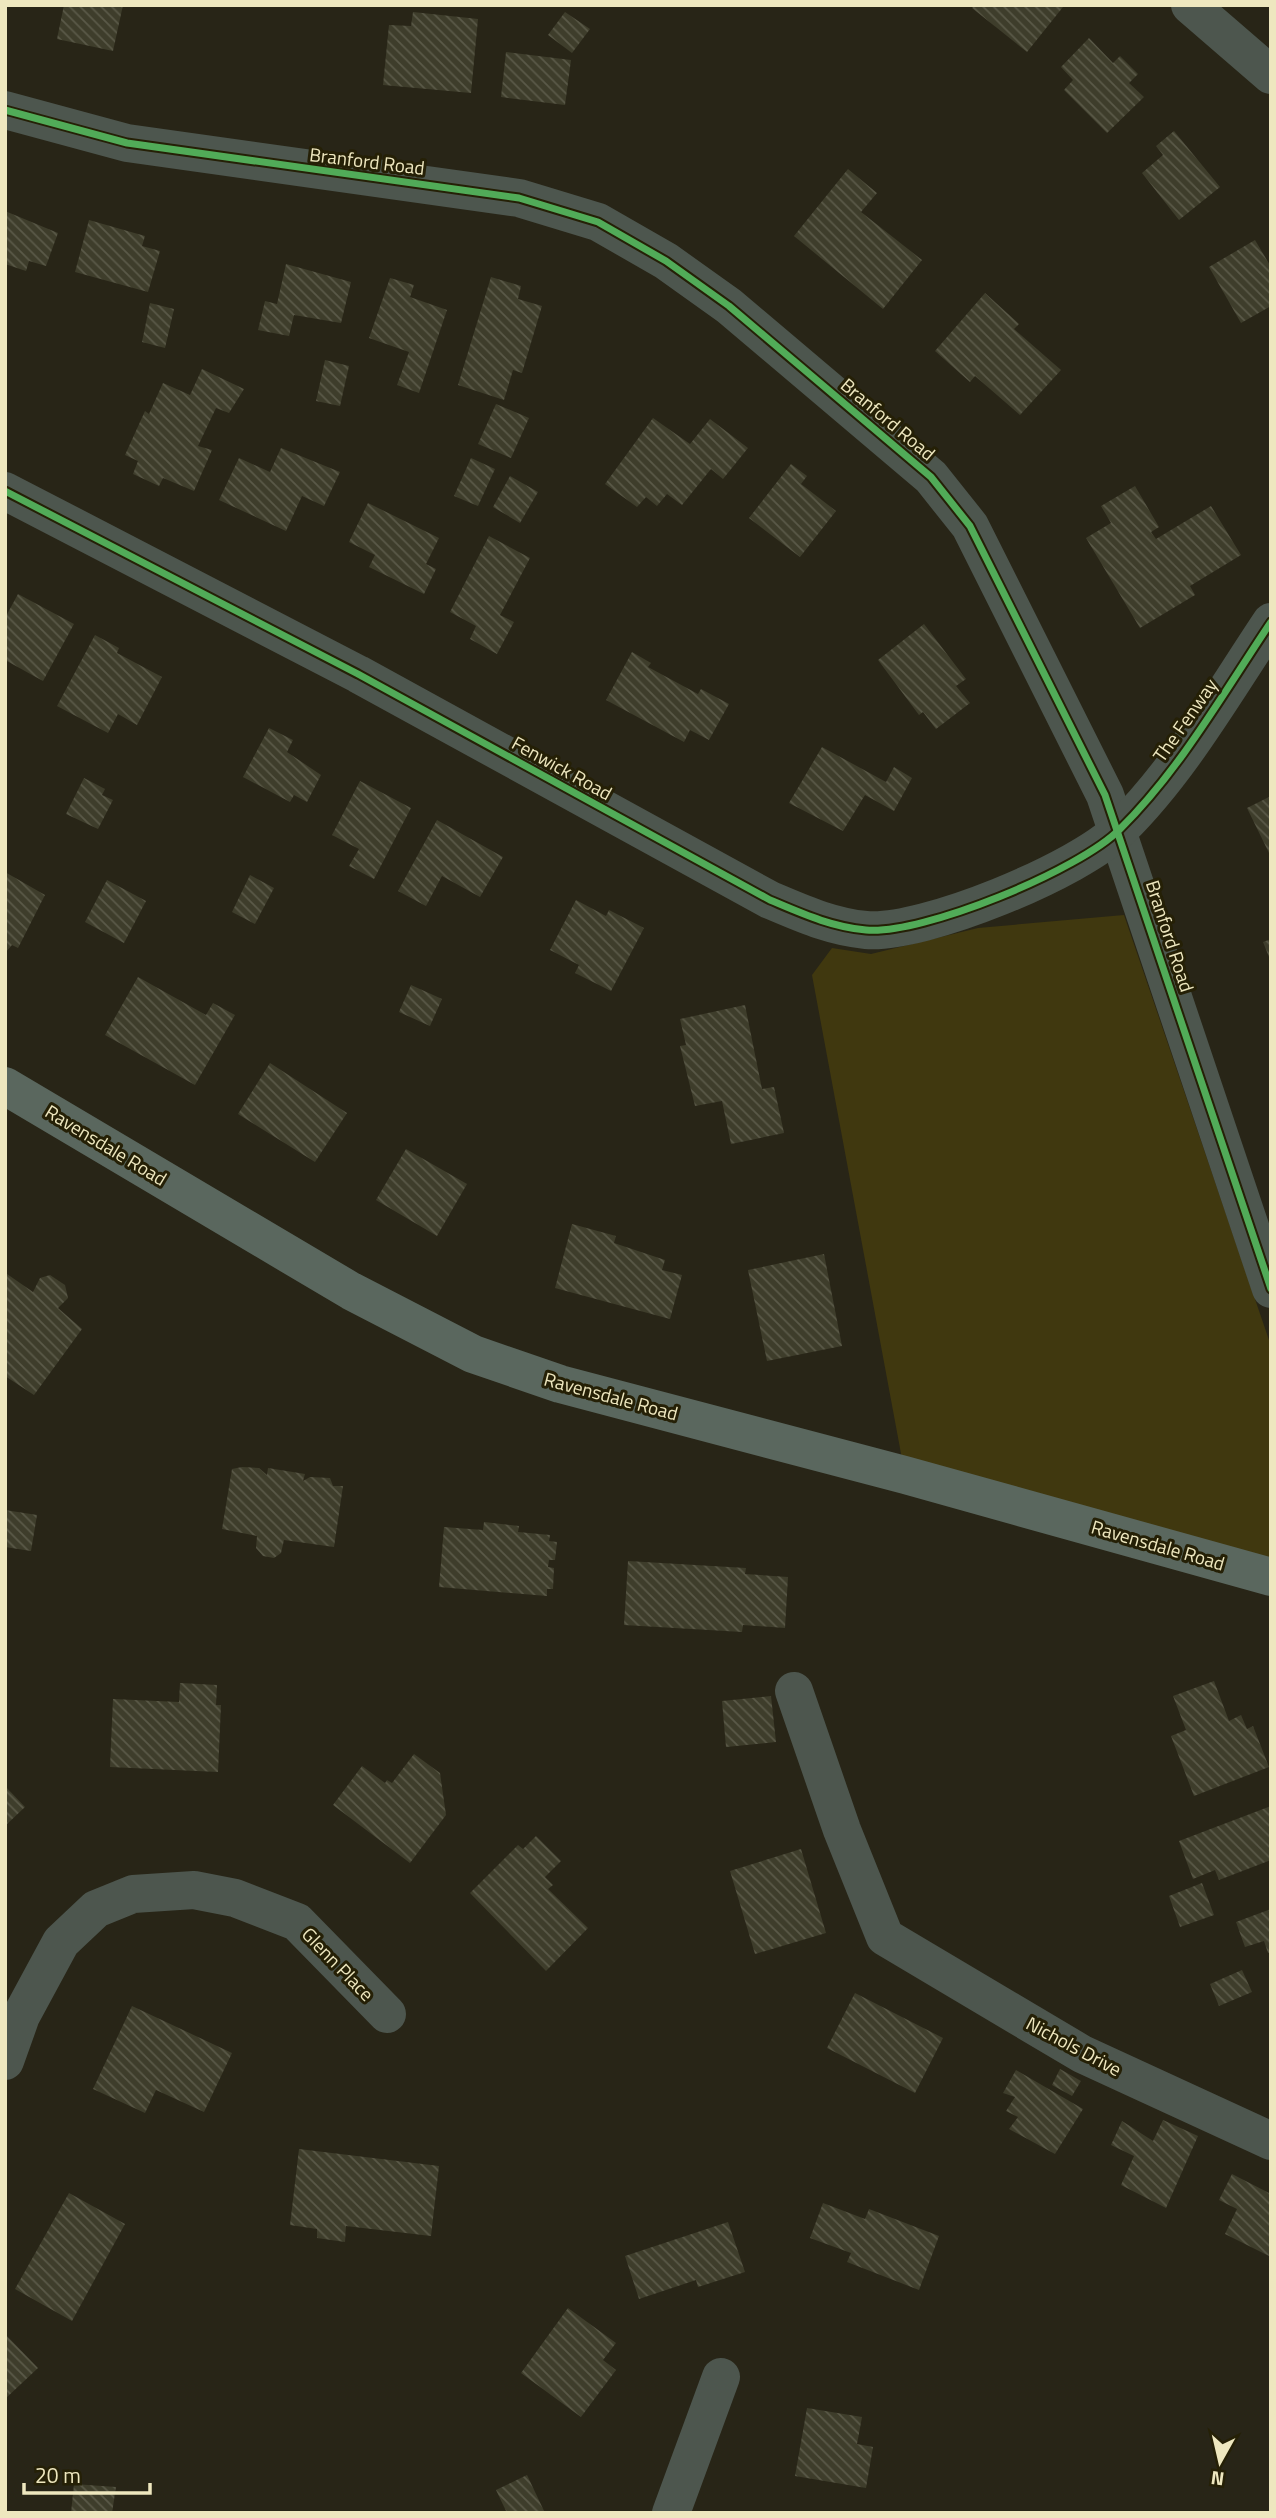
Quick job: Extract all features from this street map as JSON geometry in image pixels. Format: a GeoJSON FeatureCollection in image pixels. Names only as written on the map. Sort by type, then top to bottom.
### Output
{"type":"FeatureCollection","features":[{"type":"Feature","properties":{"kind":"main road","name":"Ravensdale Road"},"geometry":{"type":"LineString","coordinates":[[9,1094],[351,1291],[473,1354],[560,1384],[905,1475],[1271,1577]]}},
{"type":"Feature","properties":{"kind":"street"},"geometry":{"type":"LineString","coordinates":[[1190,5],[1271,75]]}},
{"type":"Feature","properties":{"kind":"street","name":"Branford Road"},"geometry":{"type":"LineString","coordinates":[[5,110],[127,144],[519,198],[598,222],[666,261],[729,306],[931,477],[970,526],[1105,795],[1271,1289]]}},
{"type":"Feature","properties":{"kind":"street","name":"Fenwick Road"},"geometry":{"type":"LineString","coordinates":[[5,491],[358,674],[770,900],[831,925],[868,931],[901,927],[964,910],[1032,884],[1119,831]]}},
{"type":"Feature","properties":{"kind":"street","name":"The Fenway"},"geometry":{"type":"LineString","coordinates":[[1119,831],[1182,754],[1271,622]]}},
{"type":"Feature","properties":{"kind":"street","name":"Nichols Drive"},"geometry":{"type":"LineString","coordinates":[[794,1691],[842,1830],[885,1937],[1082,2054],[1271,2141]]}},
{"type":"Feature","properties":{"kind":"street","name":"Glenn Place"},"geometry":{"type":"LineString","coordinates":[[5,2061],[21,2016],[61,1942],[96,1909],[133,1894],[194,1890],[235,1898],[297,1922],[387,2014]]}},
{"type":"Feature","properties":{"kind":"street"},"geometry":{"type":"LineString","coordinates":[[671,2513],[721,2377]]}},
{"type":"Feature","properties":{"kind":"shaded area"},"geometry":{"type":"Polygon","coordinates":[[[1124,915],[1271,1346],[1271,1577],[905,1475],[812,975],[832,948],[871,954],[978,928],[1124,915]]]}},
{"type":"Feature","properties":{"kind":"building"},"geometry":{"type":"Polygon","coordinates":[[[64,5],[123,5],[113,51],[57,39],[64,5]]]}},
{"type":"Feature","properties":{"kind":"building"},"geometry":{"type":"Polygon","coordinates":[[[975,5],[1063,7],[1027,52],[972,8],[975,5]]]}},
{"type":"Feature","properties":{"kind":"building"},"geometry":{"type":"Polygon","coordinates":[[[413,12],[478,19],[471,93],[383,85],[389,25],[411,26],[413,12]]]}},
{"type":"Feature","properties":{"kind":"building"},"geometry":{"type":"Polygon","coordinates":[[[565,12],[590,29],[572,53],[548,35],[565,12]]]}},
{"type":"Feature","properties":{"kind":"building"},"geometry":{"type":"Polygon","coordinates":[[[1089,38],[1113,63],[1120,56],[1138,74],[1129,83],[1144,97],[1107,133],[1064,90],[1073,80],[1061,67],[1089,38]]]}},
{"type":"Feature","properties":{"kind":"building"},"geometry":{"type":"Polygon","coordinates":[[[506,52],[571,60],[565,105],[501,97],[506,52]]]}},
{"type":"Feature","properties":{"kind":"building"},"geometry":{"type":"Polygon","coordinates":[[[1174,131],[1220,187],[1179,220],[1142,173],[1163,155],[1156,146],[1174,131]]]}},
{"type":"Feature","properties":{"kind":"building"},"geometry":{"type":"Polygon","coordinates":[[[848,169],[877,193],[861,212],[922,260],[883,309],[794,236],[848,169]]]}},
{"type":"Feature","properties":{"kind":"building"},"geometry":{"type":"Polygon","coordinates":[[[5,211],[58,233],[46,266],[29,261],[26,271],[5,264],[5,211]]]}},
{"type":"Feature","properties":{"kind":"building"},"geometry":{"type":"Polygon","coordinates":[[[89,220],[145,236],[142,246],[160,251],[148,292],[75,272],[89,220]]]}},
{"type":"Feature","properties":{"kind":"building"},"geometry":{"type":"Polygon","coordinates":[[[1255,240],[1271,267],[1271,306],[1241,323],[1209,267],[1255,240]]]}},
{"type":"Feature","properties":{"kind":"building"},"geometry":{"type":"Polygon","coordinates":[[[286,264],[351,282],[341,323],[294,315],[289,336],[258,330],[265,301],[277,304],[286,264]]]}},
{"type":"Feature","properties":{"kind":"building"},"geometry":{"type":"Polygon","coordinates":[[[491,277],[521,286],[518,299],[542,306],[522,373],[513,370],[504,400],[458,385],[491,277]]]}},
{"type":"Feature","properties":{"kind":"building"},"geometry":{"type":"Polygon","coordinates":[[[390,278],[414,285],[410,297],[447,310],[419,393],[397,385],[409,352],[369,338],[390,278]]]}},
{"type":"Feature","properties":{"kind":"building"},"geometry":{"type":"Polygon","coordinates":[[[985,293],[1019,324],[1014,329],[1061,370],[1020,415],[975,376],[970,382],[935,351],[985,293]]]}},
{"type":"Feature","properties":{"kind":"building"},"geometry":{"type":"Polygon","coordinates":[[[150,303],[174,309],[165,348],[142,342],[150,303]]]}},
{"type":"Feature","properties":{"kind":"building"},"geometry":{"type":"Polygon","coordinates":[[[325,360],[349,366],[340,406],[316,401],[325,360]]]}},
{"type":"Feature","properties":{"kind":"building"},"geometry":{"type":"Polygon","coordinates":[[[202,369],[244,389],[229,413],[216,408],[198,446],[212,450],[194,491],[163,478],[159,486],[133,474],[138,461],[125,455],[145,411],[149,414],[163,383],[190,395],[202,369]]]}},
{"type":"Feature","properties":{"kind":"building"},"geometry":{"type":"Polygon","coordinates":[[[496,404],[529,418],[511,458],[478,444],[496,404]]]}},
{"type":"Feature","properties":{"kind":"building"},"geometry":{"type":"Polygon","coordinates":[[[653,418],[690,444],[710,419],[748,448],[723,479],[711,469],[682,505],[667,494],[657,506],[646,497],[637,507],[605,484],[653,418]]]}},
{"type":"Feature","properties":{"kind":"building"},"geometry":{"type":"Polygon","coordinates":[[[281,448],[340,472],[324,506],[302,496],[286,531],[219,500],[239,458],[270,472],[281,448]]]}},
{"type":"Feature","properties":{"kind":"building"},"geometry":{"type":"Polygon","coordinates":[[[471,458],[495,469],[478,506],[454,496],[471,458]]]}},
{"type":"Feature","properties":{"kind":"building"},"geometry":{"type":"Polygon","coordinates":[[[791,464],[807,476],[801,484],[836,511],[800,557],[749,518],[791,464]]]}},
{"type":"Feature","properties":{"kind":"building"},"geometry":{"type":"Polygon","coordinates":[[[510,476],[538,492],[520,523],[493,507],[510,476]]]}},
{"type":"Feature","properties":{"kind":"building"},"geometry":{"type":"Polygon","coordinates":[[[1135,486],[1159,527],[1151,532],[1156,539],[1211,506],[1241,555],[1190,586],[1195,595],[1140,628],[1086,538],[1111,523],[1101,506],[1135,486]]]}},
{"type":"Feature","properties":{"kind":"building"},"geometry":{"type":"Polygon","coordinates":[[[368,503],[439,538],[426,564],[436,569],[424,594],[369,567],[375,555],[349,542],[368,503]]]}},
{"type":"Feature","properties":{"kind":"building"},"geometry":{"type":"Polygon","coordinates":[[[489,536],[530,558],[500,615],[514,622],[497,654],[470,639],[476,626],[450,612],[489,536]]]}},
{"type":"Feature","properties":{"kind":"building"},"geometry":{"type":"Polygon","coordinates":[[[18,594],[74,624],[43,681],[5,660],[5,618],[18,594]]]}},
{"type":"Feature","properties":{"kind":"building"},"geometry":{"type":"Polygon","coordinates":[[[924,624],[966,679],[956,686],[970,703],[936,729],[923,712],[919,715],[878,660],[924,624]]]}},
{"type":"Feature","properties":{"kind":"building"},"geometry":{"type":"Polygon","coordinates":[[[95,635],[119,648],[117,653],[162,677],[137,725],[118,714],[108,733],[57,706],[95,635]]]}},
{"type":"Feature","properties":{"kind":"building"},"geometry":{"type":"Polygon","coordinates":[[[632,652],[651,663],[648,667],[698,694],[701,689],[729,704],[709,740],[690,730],[684,742],[606,700],[632,652]]]}},
{"type":"Feature","properties":{"kind":"building"},"geometry":{"type":"Polygon","coordinates":[[[269,728],[293,740],[287,752],[321,775],[307,802],[294,795],[290,802],[243,777],[269,728]]]}},
{"type":"Feature","properties":{"kind":"building"},"geometry":{"type":"Polygon","coordinates":[[[822,747],[886,782],[894,767],[912,778],[894,811],[865,795],[843,831],[789,803],[822,747]]]}},
{"type":"Feature","properties":{"kind":"building"},"geometry":{"type":"Polygon","coordinates":[[[84,778],[105,789],[102,795],[113,800],[98,829],[66,814],[84,778]]]}},
{"type":"Feature","properties":{"kind":"building"},"geometry":{"type":"Polygon","coordinates":[[[360,781],[411,808],[374,879],[349,866],[359,849],[332,835],[360,781]]]}},
{"type":"Feature","properties":{"kind":"building"},"geometry":{"type":"Polygon","coordinates":[[[1271,796],[1271,852],[1269,853],[1247,808],[1271,796]]]}},
{"type":"Feature","properties":{"kind":"building"},"geometry":{"type":"Polygon","coordinates":[[[437,820],[503,857],[480,897],[442,876],[426,906],[398,891],[437,820]]]}},
{"type":"Feature","properties":{"kind":"building"},"geometry":{"type":"Polygon","coordinates":[[[5,872],[45,895],[18,948],[12,945],[5,953],[5,872]]]}},
{"type":"Feature","properties":{"kind":"building"},"geometry":{"type":"Polygon","coordinates":[[[250,875],[274,888],[255,924],[232,912],[250,875]]]}},
{"type":"Feature","properties":{"kind":"building"},"geometry":{"type":"Polygon","coordinates":[[[107,880],[146,901],[124,943],[85,922],[107,880]]]}},
{"type":"Feature","properties":{"kind":"building"},"geometry":{"type":"Polygon","coordinates":[[[576,900],[606,916],[609,910],[644,928],[611,991],[575,973],[579,965],[550,950],[576,900]]]}},
{"type":"Feature","properties":{"kind":"building"},"geometry":{"type":"Polygon","coordinates":[[[1271,939],[1271,962],[1263,942],[1271,939]]]}},
{"type":"Feature","properties":{"kind":"building"},"geometry":{"type":"Polygon","coordinates":[[[138,977],[206,1015],[213,1003],[235,1015],[195,1085],[105,1035],[138,977]]]}},
{"type":"Feature","properties":{"kind":"building"},"geometry":{"type":"Polygon","coordinates":[[[411,985],[442,999],[430,1026],[399,1012],[411,985]]]}},
{"type":"Feature","properties":{"kind":"building"},"geometry":{"type":"Polygon","coordinates":[[[745,1005],[762,1089],[774,1087],[784,1133],[731,1144],[722,1101],[695,1106],[680,1046],[686,1045],[680,1019],[745,1005]]]}},
{"type":"Feature","properties":{"kind":"building"},"geometry":{"type":"Polygon","coordinates":[[[270,1063],[347,1113],[315,1162],[238,1114],[270,1063]]]}},
{"type":"Feature","properties":{"kind":"building"},"geometry":{"type":"Polygon","coordinates":[[[406,1149],[467,1184],[437,1236],[376,1200],[406,1149]]]}},
{"type":"Feature","properties":{"kind":"building"},"geometry":{"type":"Polygon","coordinates":[[[572,1224],[616,1236],[614,1243],[665,1260],[662,1270],[682,1275],[670,1319],[555,1288],[572,1224]]]}},
{"type":"Feature","properties":{"kind":"building"},"geometry":{"type":"Polygon","coordinates":[[[824,1254],[842,1346],[767,1361],[748,1270],[824,1254]]]}},
{"type":"Feature","properties":{"kind":"building"},"geometry":{"type":"Polygon","coordinates":[[[7,1274],[33,1292],[40,1278],[50,1275],[65,1285],[68,1298],[58,1308],[82,1329],[34,1395],[5,1376],[7,1274]]]}},
{"type":"Feature","properties":{"kind":"building"},"geometry":{"type":"Polygon","coordinates":[[[259,1468],[267,1475],[268,1468],[305,1474],[303,1481],[310,1477],[330,1478],[333,1486],[343,1486],[334,1547],[284,1540],[281,1553],[274,1558],[263,1556],[256,1548],[257,1536],[222,1529],[232,1469],[259,1468]]]}},
{"type":"Feature","properties":{"kind":"building"},"geometry":{"type":"Polygon","coordinates":[[[5,1510],[37,1515],[31,1551],[5,1547],[5,1510]]]}},
{"type":"Feature","properties":{"kind":"building"},"geometry":{"type":"Polygon","coordinates":[[[484,1522],[519,1526],[518,1532],[550,1535],[549,1541],[557,1542],[555,1560],[549,1560],[548,1567],[554,1568],[553,1589],[547,1589],[547,1596],[439,1587],[444,1527],[483,1530],[484,1522]]]}},
{"type":"Feature","properties":{"kind":"building"},"geometry":{"type":"Polygon","coordinates":[[[628,1561],[746,1568],[745,1574],[788,1577],[785,1628],[743,1625],[742,1632],[624,1625],[628,1561]]]}},
{"type":"Feature","properties":{"kind":"building"},"geometry":{"type":"Polygon","coordinates":[[[1214,1681],[1229,1721],[1241,1715],[1247,1729],[1253,1726],[1269,1767],[1194,1796],[1171,1736],[1186,1730],[1173,1696],[1214,1681]]]}},
{"type":"Feature","properties":{"kind":"building"},"geometry":{"type":"Polygon","coordinates":[[[180,1683],[217,1685],[216,1705],[221,1705],[218,1772],[110,1767],[113,1699],[179,1702],[180,1683]]]}},
{"type":"Feature","properties":{"kind":"building"},"geometry":{"type":"Polygon","coordinates":[[[771,1696],[776,1742],[726,1747],[722,1701],[771,1696]]]}},
{"type":"Feature","properties":{"kind":"building"},"geometry":{"type":"Polygon","coordinates":[[[414,1754],[440,1773],[446,1815],[410,1863],[333,1805],[362,1766],[385,1783],[387,1780],[392,1783],[414,1754]]]}},
{"type":"Feature","properties":{"kind":"building"},"geometry":{"type":"Polygon","coordinates":[[[5,1786],[25,1807],[5,1826],[5,1786]]]}},
{"type":"Feature","properties":{"kind":"building"},"geometry":{"type":"Polygon","coordinates":[[[1271,1806],[1271,1860],[1219,1880],[1215,1870],[1193,1879],[1179,1841],[1271,1806]]]}},
{"type":"Feature","properties":{"kind":"building"},"geometry":{"type":"Polygon","coordinates":[[[536,1836],[561,1861],[545,1877],[553,1885],[548,1889],[588,1928],[546,1971],[470,1893],[518,1845],[523,1849],[536,1836]]]}},
{"type":"Feature","properties":{"kind":"building"},"geometry":{"type":"Polygon","coordinates":[[[801,1849],[826,1933],[755,1954],[730,1871],[801,1849]]]}},
{"type":"Feature","properties":{"kind":"building"},"geometry":{"type":"Polygon","coordinates":[[[1202,1883],[1214,1915],[1180,1927],[1169,1896],[1202,1883]]]}},
{"type":"Feature","properties":{"kind":"building"},"geometry":{"type":"Polygon","coordinates":[[[1271,1909],[1271,1953],[1268,1953],[1264,1941],[1245,1947],[1236,1922],[1271,1909]]]}},
{"type":"Feature","properties":{"kind":"building"},"geometry":{"type":"Polygon","coordinates":[[[1242,1970],[1252,1992],[1219,2006],[1210,1984],[1242,1970]]]}},
{"type":"Feature","properties":{"kind":"building"},"geometry":{"type":"Polygon","coordinates":[[[855,1993],[943,2038],[915,2093],[827,2048],[855,1993]]]}},
{"type":"Feature","properties":{"kind":"building"},"geometry":{"type":"Polygon","coordinates":[[[132,2006],[232,2053],[204,2112],[156,2090],[145,2113],[93,2089],[132,2006]]]}},
{"type":"Feature","properties":{"kind":"building"},"geometry":{"type":"Polygon","coordinates":[[[1060,2069],[1081,2081],[1072,2096],[1052,2085],[1060,2069]]]}},
{"type":"Feature","properties":{"kind":"building"},"geometry":{"type":"Polygon","coordinates":[[[1016,2070],[1083,2109],[1055,2154],[1009,2129],[1018,2117],[1006,2111],[1015,2097],[1003,2093],[1016,2070]]]}},
{"type":"Feature","properties":{"kind":"building"},"geometry":{"type":"Polygon","coordinates":[[[1163,2120],[1198,2136],[1166,2208],[1121,2185],[1134,2156],[1111,2145],[1122,2121],[1153,2141],[1163,2120]]]}},
{"type":"Feature","properties":{"kind":"building"},"geometry":{"type":"Polygon","coordinates":[[[299,2149],[439,2166],[431,2236],[346,2226],[345,2242],[317,2238],[317,2229],[290,2225],[299,2149]]]}},
{"type":"Feature","properties":{"kind":"building"},"geometry":{"type":"Polygon","coordinates":[[[1232,2174],[1271,2194],[1269,2256],[1225,2234],[1237,2209],[1219,2200],[1232,2174]]]}},
{"type":"Feature","properties":{"kind":"building"},"geometry":{"type":"Polygon","coordinates":[[[69,2193],[125,2224],[72,2321],[15,2289],[69,2193]]]}},
{"type":"Feature","properties":{"kind":"building"},"geometry":{"type":"Polygon","coordinates":[[[823,2203],[865,2219],[869,2209],[939,2236],[919,2290],[847,2262],[851,2253],[810,2238],[823,2203]]]}},
{"type":"Feature","properties":{"kind":"building"},"geometry":{"type":"Polygon","coordinates":[[[728,2222],[745,2272],[698,2287],[696,2280],[639,2299],[625,2256],[728,2222]]]}},
{"type":"Feature","properties":{"kind":"building"},"geometry":{"type":"Polygon","coordinates":[[[568,2308],[616,2343],[603,2360],[616,2370],[581,2417],[521,2373],[568,2308]]]}},
{"type":"Feature","properties":{"kind":"building"},"geometry":{"type":"Polygon","coordinates":[[[5,2334],[38,2368],[5,2399],[5,2334]]]}},
{"type":"Feature","properties":{"kind":"building"},"geometry":{"type":"Polygon","coordinates":[[[807,2408],[862,2417],[857,2444],[873,2447],[866,2488],[795,2476],[807,2408]]]}},
{"type":"Feature","properties":{"kind":"building"},"geometry":{"type":"Polygon","coordinates":[[[527,2475],[545,2513],[507,2513],[496,2490],[527,2475]]]}},
{"type":"Feature","properties":{"kind":"building"},"geometry":{"type":"Polygon","coordinates":[[[74,2484],[116,2487],[112,2513],[71,2513],[74,2484]]]}},
{"type":"Feature","properties":{"kind":"cycle path"},"geometry":{"type":"LineString","coordinates":[[5,110],[127,143],[519,198],[598,222],[666,261],[729,306],[931,477],[970,526],[1105,795],[1271,1289]]}},
{"type":"Feature","properties":{"kind":"cycle path"},"geometry":{"type":"LineString","coordinates":[[5,491],[358,674],[770,900],[828,923],[866,930],[892,929],[961,911],[1037,880],[1100,845],[1142,806],[1182,756],[1271,622]]}}]}
